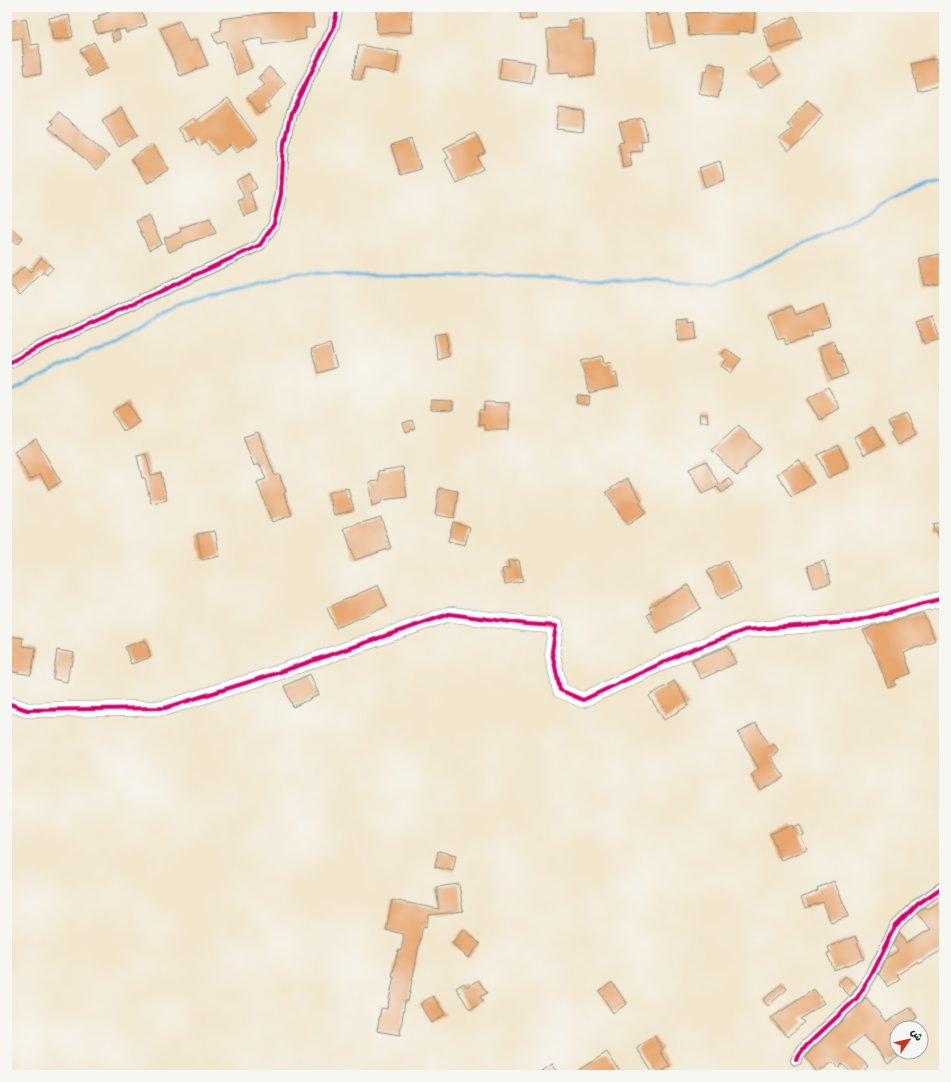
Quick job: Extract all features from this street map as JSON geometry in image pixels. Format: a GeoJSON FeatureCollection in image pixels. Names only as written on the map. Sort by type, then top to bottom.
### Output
{"type":"FeatureCollection","features":[{"type":"Feature","properties":{"kind":"street"},"geometry":{"type":"LineString","coordinates":[[7,364],[34,349],[260,245],[274,224],[281,194],[284,143],[291,113],[333,29],[338,7]]}},
{"type":"Feature","properties":{"kind":"street"},"geometry":{"type":"LineString","coordinates":[[7,702],[27,710],[165,708],[274,674],[449,614],[526,624],[556,626],[552,652],[560,690],[583,700],[681,654],[745,630],[851,622],[944,598]]}},
{"type":"Feature","properties":{"kind":"street"},"geometry":{"type":"LineString","coordinates":[[796,1060],[806,1046],[857,998],[871,976],[896,926],[918,904],[944,886]]}},
{"type":"Feature","properties":{"kind":"building"},"geometry":{"type":"Polygon","coordinates":[[[124,7],[140,7],[147,25],[126,33],[125,29],[97,33],[93,22],[100,20],[98,16],[124,7]]]}},
{"type":"Feature","properties":{"kind":"building"},"geometry":{"type":"Polygon","coordinates":[[[411,7],[412,32],[377,33],[376,8],[411,7]]]}},
{"type":"Feature","properties":{"kind":"building"},"geometry":{"type":"Polygon","coordinates":[[[740,7],[755,7],[753,32],[738,31],[738,34],[708,34],[689,36],[687,13],[707,12],[740,14],[740,7]]]}},
{"type":"Feature","properties":{"kind":"building"},"geometry":{"type":"Polygon","coordinates":[[[302,9],[303,13],[312,12],[314,27],[305,28],[306,39],[263,45],[263,38],[242,41],[252,68],[237,75],[225,40],[217,44],[212,34],[221,30],[220,19],[302,9]]]}},
{"type":"Feature","properties":{"kind":"building"},"geometry":{"type":"Polygon","coordinates":[[[535,9],[536,19],[521,20],[520,10],[535,9]]]}},
{"type":"Feature","properties":{"kind":"building"},"geometry":{"type":"Polygon","coordinates":[[[656,11],[657,16],[668,13],[675,43],[651,48],[644,14],[656,11]]]}},
{"type":"Feature","properties":{"kind":"building"},"geometry":{"type":"Polygon","coordinates":[[[69,15],[73,37],[53,40],[49,18],[69,15]]]}},
{"type":"Feature","properties":{"kind":"building"},"geometry":{"type":"Polygon","coordinates":[[[794,16],[802,38],[770,49],[763,28],[794,16]]]}},
{"type":"Feature","properties":{"kind":"building"},"geometry":{"type":"Polygon","coordinates":[[[26,18],[31,45],[39,44],[41,74],[25,75],[22,38],[7,40],[7,22],[26,18]]]}},
{"type":"Feature","properties":{"kind":"building"},"geometry":{"type":"Polygon","coordinates":[[[582,19],[583,39],[593,39],[595,75],[570,77],[570,72],[548,73],[547,29],[568,28],[568,20],[582,19]]]}},
{"type":"Feature","properties":{"kind":"building"},"geometry":{"type":"Polygon","coordinates":[[[180,21],[189,42],[197,39],[208,65],[180,76],[160,29],[180,21]]]}},
{"type":"Feature","properties":{"kind":"building"},"geometry":{"type":"Polygon","coordinates":[[[118,30],[121,39],[114,42],[111,34],[118,30]]]}},
{"type":"Feature","properties":{"kind":"building"},"geometry":{"type":"Polygon","coordinates":[[[94,42],[108,68],[89,77],[85,70],[89,67],[80,50],[94,42]]]}},
{"type":"Feature","properties":{"kind":"building"},"geometry":{"type":"Polygon","coordinates":[[[359,45],[399,52],[395,74],[364,67],[361,80],[352,78],[359,45]]]}},
{"type":"Feature","properties":{"kind":"building"},"geometry":{"type":"Polygon","coordinates":[[[502,58],[535,63],[532,84],[499,79],[502,58]]]}},
{"type":"Feature","properties":{"kind":"building"},"geometry":{"type":"Polygon","coordinates":[[[770,58],[780,75],[760,88],[749,71],[770,58]]]}},
{"type":"Feature","properties":{"kind":"building"},"geometry":{"type":"Polygon","coordinates":[[[936,58],[942,85],[918,91],[911,64],[936,58]]]}},
{"type":"Feature","properties":{"kind":"building"},"geometry":{"type":"Polygon","coordinates":[[[709,63],[725,67],[718,98],[699,94],[704,71],[707,72],[709,63]]]}},
{"type":"Feature","properties":{"kind":"building"},"geometry":{"type":"Polygon","coordinates":[[[269,67],[286,83],[267,103],[270,107],[260,114],[247,97],[265,85],[258,78],[269,67]]]}},
{"type":"Feature","properties":{"kind":"building"},"geometry":{"type":"Polygon","coordinates":[[[228,98],[258,140],[237,152],[231,145],[216,155],[206,141],[199,146],[194,138],[187,142],[178,128],[193,118],[195,121],[228,98]]]}},
{"type":"Feature","properties":{"kind":"building"},"geometry":{"type":"Polygon","coordinates":[[[807,100],[823,114],[799,143],[788,152],[778,140],[792,129],[787,125],[807,100]]]}},
{"type":"Feature","properties":{"kind":"building"},"geometry":{"type":"Polygon","coordinates":[[[121,108],[138,135],[119,147],[102,120],[121,108]]]}},
{"type":"Feature","properties":{"kind":"building"},"geometry":{"type":"Polygon","coordinates":[[[559,108],[585,112],[583,132],[556,129],[559,108]]]}},
{"type":"Feature","properties":{"kind":"building"},"geometry":{"type":"Polygon","coordinates":[[[58,112],[109,156],[97,170],[49,128],[53,123],[50,121],[58,112]]]}},
{"type":"Feature","properties":{"kind":"building"},"geometry":{"type":"Polygon","coordinates":[[[643,118],[648,140],[641,141],[642,150],[629,151],[632,166],[623,168],[619,143],[624,142],[619,123],[643,118]]]}},
{"type":"Feature","properties":{"kind":"building"},"geometry":{"type":"Polygon","coordinates":[[[475,133],[485,153],[478,157],[483,169],[456,183],[445,160],[449,158],[444,148],[475,133]]]}},
{"type":"Feature","properties":{"kind":"building"},"geometry":{"type":"Polygon","coordinates":[[[411,139],[421,169],[401,175],[391,146],[411,139]]]}},
{"type":"Feature","properties":{"kind":"building"},"geometry":{"type":"Polygon","coordinates":[[[152,144],[169,169],[148,183],[131,159],[152,144]]]}},
{"type":"Feature","properties":{"kind":"building"},"geometry":{"type":"Polygon","coordinates":[[[720,161],[725,180],[705,187],[699,168],[720,161]]]}},
{"type":"Feature","properties":{"kind":"building"},"geometry":{"type":"Polygon","coordinates":[[[250,174],[257,188],[250,192],[258,211],[244,216],[238,201],[245,198],[236,181],[250,174]]]}},
{"type":"Feature","properties":{"kind":"building"},"geometry":{"type":"Polygon","coordinates":[[[149,215],[162,244],[149,250],[136,221],[149,215]]]}},
{"type":"Feature","properties":{"kind":"building"},"geometry":{"type":"Polygon","coordinates":[[[210,218],[216,233],[182,245],[182,247],[169,252],[164,238],[181,232],[180,228],[210,218]]]}},
{"type":"Feature","properties":{"kind":"building"},"geometry":{"type":"Polygon","coordinates":[[[11,228],[23,238],[18,244],[7,236],[7,233],[11,228]]]}},
{"type":"Feature","properties":{"kind":"building"},"geometry":{"type":"Polygon","coordinates":[[[940,254],[944,282],[924,285],[919,258],[940,254]]]}},
{"type":"Feature","properties":{"kind":"building"},"geometry":{"type":"Polygon","coordinates":[[[41,258],[53,268],[47,275],[43,272],[20,295],[8,282],[24,267],[30,273],[41,258]]]}},
{"type":"Feature","properties":{"kind":"building"},"geometry":{"type":"Polygon","coordinates":[[[823,305],[830,326],[811,332],[812,336],[786,345],[784,338],[778,340],[769,315],[792,306],[796,315],[823,305]]]}},
{"type":"Feature","properties":{"kind":"building"},"geometry":{"type":"Polygon","coordinates":[[[932,316],[940,339],[924,344],[916,322],[932,316]]]}},
{"type":"Feature","properties":{"kind":"building"},"geometry":{"type":"Polygon","coordinates":[[[688,319],[688,323],[695,322],[697,339],[679,341],[676,320],[688,319]]]}},
{"type":"Feature","properties":{"kind":"building"},"geometry":{"type":"Polygon","coordinates":[[[446,333],[449,356],[438,360],[434,335],[446,333]]]}},
{"type":"Feature","properties":{"kind":"building"},"geometry":{"type":"Polygon","coordinates":[[[833,341],[838,354],[840,353],[848,374],[832,380],[819,347],[833,341]]]}},
{"type":"Feature","properties":{"kind":"building"},"geometry":{"type":"Polygon","coordinates":[[[330,344],[337,367],[318,373],[311,349],[330,344]]]}},
{"type":"Feature","properties":{"kind":"building"},"geometry":{"type":"Polygon","coordinates":[[[726,349],[741,359],[731,373],[721,366],[727,359],[721,355],[726,349]]]}},
{"type":"Feature","properties":{"kind":"building"},"geometry":{"type":"Polygon","coordinates":[[[602,356],[604,364],[611,362],[613,373],[616,372],[619,386],[589,393],[581,361],[602,356]]]}},
{"type":"Feature","properties":{"kind":"building"},"geometry":{"type":"Polygon","coordinates":[[[828,387],[840,408],[820,420],[807,399],[828,387]]]}},
{"type":"Feature","properties":{"kind":"building"},"geometry":{"type":"Polygon","coordinates":[[[577,395],[590,396],[589,405],[576,403],[577,395]]]}},
{"type":"Feature","properties":{"kind":"building"},"geometry":{"type":"Polygon","coordinates":[[[431,400],[453,401],[453,410],[431,409],[431,400]]]}},
{"type":"Feature","properties":{"kind":"building"},"geometry":{"type":"Polygon","coordinates":[[[127,402],[139,422],[124,432],[112,412],[127,402]]]}},
{"type":"Feature","properties":{"kind":"building"},"geometry":{"type":"Polygon","coordinates":[[[484,402],[509,403],[509,430],[485,430],[485,425],[479,425],[479,410],[484,410],[484,402]]]}},
{"type":"Feature","properties":{"kind":"building"},"geometry":{"type":"Polygon","coordinates":[[[905,413],[916,434],[898,445],[890,433],[893,431],[888,423],[905,413]]]}},
{"type":"Feature","properties":{"kind":"building"},"geometry":{"type":"Polygon","coordinates":[[[699,414],[707,414],[708,422],[700,422],[699,414]]]}},
{"type":"Feature","properties":{"kind":"building"},"geometry":{"type":"Polygon","coordinates":[[[412,420],[415,428],[406,432],[403,423],[412,420]]]}},
{"type":"Feature","properties":{"kind":"building"},"geometry":{"type":"Polygon","coordinates":[[[739,425],[761,449],[744,466],[746,468],[737,476],[712,450],[739,425]]]}},
{"type":"Feature","properties":{"kind":"building"},"geometry":{"type":"Polygon","coordinates":[[[873,427],[883,445],[864,455],[854,437],[873,427]]]}},
{"type":"Feature","properties":{"kind":"building"},"geometry":{"type":"Polygon","coordinates":[[[258,432],[275,476],[279,474],[286,492],[284,493],[292,515],[272,522],[257,482],[266,479],[260,464],[254,466],[243,437],[258,432]]]}},
{"type":"Feature","properties":{"kind":"building"},"geometry":{"type":"Polygon","coordinates":[[[36,439],[61,482],[49,489],[40,474],[30,480],[14,452],[36,439]]]}},
{"type":"Feature","properties":{"kind":"building"},"geometry":{"type":"Polygon","coordinates":[[[838,445],[849,468],[828,478],[817,455],[838,445]]]}},
{"type":"Feature","properties":{"kind":"building"},"geometry":{"type":"Polygon","coordinates":[[[146,454],[151,475],[161,473],[167,500],[151,503],[145,478],[142,478],[137,456],[146,454]]]}},
{"type":"Feature","properties":{"kind":"building"},"geometry":{"type":"Polygon","coordinates":[[[799,460],[814,483],[791,497],[777,474],[799,460]]]}},
{"type":"Feature","properties":{"kind":"building"},"geometry":{"type":"Polygon","coordinates":[[[706,461],[719,485],[728,478],[733,484],[722,493],[717,487],[702,494],[689,469],[706,461]]]}},
{"type":"Feature","properties":{"kind":"building"},"geometry":{"type":"Polygon","coordinates":[[[403,467],[407,497],[381,500],[381,503],[372,506],[369,482],[379,481],[378,471],[403,467]]]}},
{"type":"Feature","properties":{"kind":"building"},"geometry":{"type":"Polygon","coordinates":[[[627,478],[642,501],[639,502],[646,513],[627,525],[606,492],[627,478]]]}},
{"type":"Feature","properties":{"kind":"building"},"geometry":{"type":"Polygon","coordinates":[[[348,488],[354,510],[334,515],[328,493],[348,488]]]}},
{"type":"Feature","properties":{"kind":"building"},"geometry":{"type":"Polygon","coordinates":[[[439,488],[458,491],[454,518],[435,515],[439,488]]]}},
{"type":"Feature","properties":{"kind":"building"},"geometry":{"type":"Polygon","coordinates":[[[381,517],[391,548],[355,560],[344,528],[381,517]]]}},
{"type":"Feature","properties":{"kind":"building"},"geometry":{"type":"Polygon","coordinates":[[[944,521],[944,546],[942,546],[937,531],[934,532],[933,524],[944,521]]]}},
{"type":"Feature","properties":{"kind":"building"},"geometry":{"type":"Polygon","coordinates":[[[453,522],[470,527],[465,545],[448,541],[453,522]]]}},
{"type":"Feature","properties":{"kind":"building"},"geometry":{"type":"Polygon","coordinates":[[[215,531],[220,556],[202,560],[197,534],[215,531]]]}},
{"type":"Feature","properties":{"kind":"building"},"geometry":{"type":"Polygon","coordinates":[[[519,560],[523,581],[505,584],[502,569],[509,568],[508,561],[519,560]]]}},
{"type":"Feature","properties":{"kind":"building"},"geometry":{"type":"Polygon","coordinates":[[[727,561],[741,589],[721,599],[707,571],[727,561]]]}},
{"type":"Feature","properties":{"kind":"building"},"geometry":{"type":"Polygon","coordinates":[[[824,561],[831,583],[814,588],[807,566],[824,561]]]}},
{"type":"Feature","properties":{"kind":"building"},"geometry":{"type":"Polygon","coordinates":[[[378,585],[387,606],[336,628],[327,608],[378,585]]]}},
{"type":"Feature","properties":{"kind":"building"},"geometry":{"type":"Polygon","coordinates":[[[688,585],[701,608],[657,633],[647,615],[652,612],[649,607],[688,585]]]}},
{"type":"Feature","properties":{"kind":"building"},"geometry":{"type":"Polygon","coordinates":[[[923,613],[935,640],[904,653],[911,673],[894,680],[896,685],[888,688],[880,664],[863,631],[873,626],[923,613]]]}},
{"type":"Feature","properties":{"kind":"building"},"geometry":{"type":"Polygon","coordinates":[[[11,636],[23,638],[22,646],[36,648],[31,675],[7,671],[7,644],[9,644],[11,636]]]}},
{"type":"Feature","properties":{"kind":"building"},"geometry":{"type":"Polygon","coordinates":[[[145,640],[151,657],[131,664],[125,647],[145,640]]]}},
{"type":"Feature","properties":{"kind":"building"},"geometry":{"type":"Polygon","coordinates":[[[728,646],[736,663],[701,679],[692,660],[728,646]]]}},
{"type":"Feature","properties":{"kind":"building"},"geometry":{"type":"Polygon","coordinates":[[[57,650],[74,653],[67,682],[53,679],[57,650]]]}},
{"type":"Feature","properties":{"kind":"building"},"geometry":{"type":"Polygon","coordinates":[[[310,674],[319,695],[293,707],[284,686],[310,674]]]}},
{"type":"Feature","properties":{"kind":"building"},"geometry":{"type":"Polygon","coordinates":[[[674,681],[689,705],[664,720],[649,696],[674,681]]]}},
{"type":"Feature","properties":{"kind":"building"},"geometry":{"type":"Polygon","coordinates":[[[756,723],[770,747],[774,744],[779,752],[771,757],[784,777],[761,791],[751,775],[759,769],[738,733],[756,723]]]}},
{"type":"Feature","properties":{"kind":"building"},"geometry":{"type":"Polygon","coordinates":[[[792,825],[793,828],[800,825],[804,835],[801,836],[807,850],[781,860],[770,834],[792,825]]]}},
{"type":"Feature","properties":{"kind":"building"},"geometry":{"type":"Polygon","coordinates":[[[438,851],[456,855],[453,871],[435,867],[438,851]]]}},
{"type":"Feature","properties":{"kind":"building"},"geometry":{"type":"Polygon","coordinates":[[[834,881],[849,916],[831,923],[823,902],[805,908],[801,898],[818,891],[817,888],[834,881]]]}},
{"type":"Feature","properties":{"kind":"building"},"geometry":{"type":"Polygon","coordinates":[[[459,884],[463,911],[429,915],[426,927],[423,926],[408,1001],[405,1001],[400,1035],[377,1031],[381,1008],[387,1009],[398,950],[401,951],[404,934],[386,930],[392,900],[439,909],[436,887],[459,884]]]}},
{"type":"Feature","properties":{"kind":"building"},"geometry":{"type":"Polygon","coordinates":[[[944,899],[944,949],[918,964],[917,962],[897,975],[900,980],[888,988],[879,974],[887,958],[898,951],[894,945],[900,933],[906,943],[931,929],[917,914],[925,907],[928,909],[944,899]]]}},
{"type":"Feature","properties":{"kind":"building"},"geometry":{"type":"Polygon","coordinates":[[[464,929],[480,944],[468,958],[452,943],[464,929]]]}},
{"type":"Feature","properties":{"kind":"building"},"geometry":{"type":"Polygon","coordinates":[[[855,936],[864,959],[834,970],[827,954],[830,953],[828,947],[855,936]]]}},
{"type":"Feature","properties":{"kind":"building"},"geometry":{"type":"Polygon","coordinates":[[[845,976],[857,986],[850,996],[838,984],[845,976]]]}},
{"type":"Feature","properties":{"kind":"building"},"geometry":{"type":"Polygon","coordinates":[[[478,980],[487,993],[480,997],[483,1001],[470,1010],[456,988],[464,983],[467,987],[478,980]]]}},
{"type":"Feature","properties":{"kind":"building"},"geometry":{"type":"Polygon","coordinates":[[[612,982],[627,1004],[613,1013],[599,991],[612,982]]]}},
{"type":"Feature","properties":{"kind":"building"},"geometry":{"type":"Polygon","coordinates":[[[782,983],[787,989],[768,1006],[763,1000],[782,983]]]}},
{"type":"Feature","properties":{"kind":"building"},"geometry":{"type":"Polygon","coordinates":[[[814,989],[824,1003],[800,1019],[804,1022],[788,1037],[771,1018],[814,989]]]}},
{"type":"Feature","properties":{"kind":"building"},"geometry":{"type":"Polygon","coordinates":[[[433,996],[445,1014],[431,1023],[420,1004],[433,996]]]}},
{"type":"Feature","properties":{"kind":"building"},"geometry":{"type":"Polygon","coordinates":[[[866,997],[886,1022],[889,1020],[889,1060],[894,1060],[888,1064],[872,1042],[871,1043],[864,1035],[848,1048],[868,1066],[860,1075],[854,1075],[842,1064],[839,1068],[833,1062],[817,1073],[806,1057],[811,1050],[866,997]]]}},
{"type":"Feature","properties":{"kind":"building"},"geometry":{"type":"Polygon","coordinates":[[[911,1007],[918,1018],[915,1020],[889,1020],[911,1007]]]}},
{"type":"Feature","properties":{"kind":"building"},"geometry":{"type":"Polygon","coordinates":[[[654,1036],[663,1049],[660,1051],[670,1066],[656,1075],[654,1075],[637,1048],[654,1036]]]}},
{"type":"Feature","properties":{"kind":"building"},"geometry":{"type":"Polygon","coordinates":[[[607,1052],[622,1075],[571,1075],[607,1052]]]}},
{"type":"Feature","properties":{"kind":"building"},"geometry":{"type":"Polygon","coordinates":[[[552,1064],[560,1075],[537,1075],[552,1064]]]}},
{"type":"Feature","properties":{"kind":"waterway"},"geometry":{"type":"LineString","coordinates":[[7,394],[177,307],[295,274],[612,278],[715,285],[830,232],[924,181],[944,181]]}},
{"type":"Feature","properties":{"kind":"cycle path"},"geometry":{"type":"LineString","coordinates":[[7,364],[35,349],[260,245],[274,224],[281,194],[284,143],[291,113],[333,29],[338,7]]}},
{"type":"Feature","properties":{"kind":"cycle path"},"geometry":{"type":"LineString","coordinates":[[7,703],[27,710],[165,708],[274,674],[449,614],[526,624],[556,626],[552,652],[560,690],[583,700],[681,654],[745,630],[851,622],[944,598]]}},
{"type":"Feature","properties":{"kind":"cycle path"},"geometry":{"type":"LineString","coordinates":[[796,1060],[806,1046],[857,998],[871,976],[896,926],[918,904],[944,886]]}}]}
